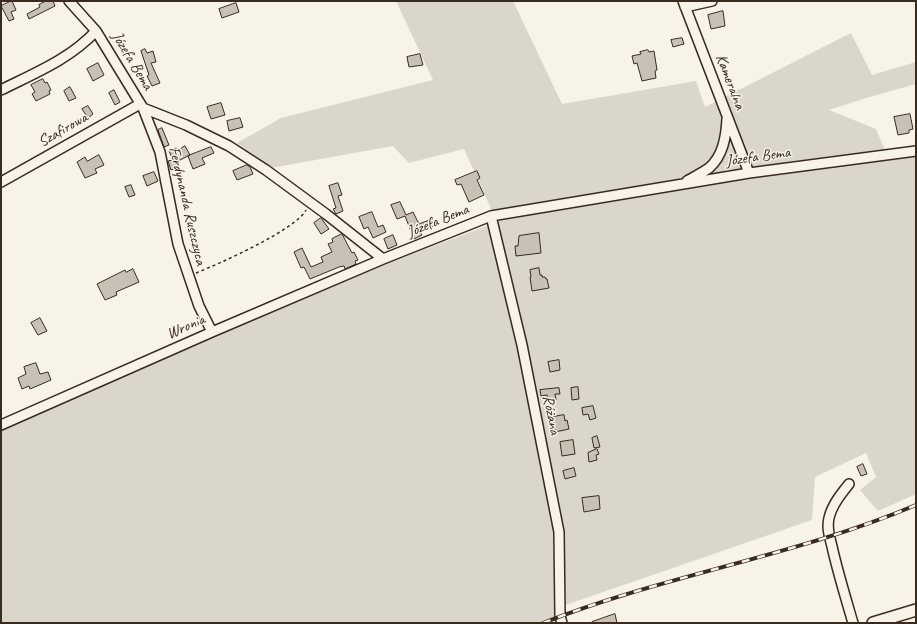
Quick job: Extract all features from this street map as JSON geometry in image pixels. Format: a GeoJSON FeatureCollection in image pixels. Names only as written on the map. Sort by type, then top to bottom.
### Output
{"type":"FeatureCollection","features":[{"type":"Feature","properties":{"kind":"main road"},"geometry":{"type":"LineString","coordinates":[[873,623],[916,610]]}},
{"type":"Feature","properties":{"kind":"street","name":"Józefa Bema"},"geometry":{"type":"LineString","coordinates":[[69,1],[96,31],[142,106],[229,146],[266,170],[307,200],[383,259],[491,216],[750,173],[916,151]]}},
{"type":"Feature","properties":{"kind":"street"},"geometry":{"type":"LineString","coordinates":[[684,4],[712,1]]}},
{"type":"Feature","properties":{"kind":"street","name":"Kameralna"},"geometry":{"type":"LineString","coordinates":[[684,4],[750,173]]}},
{"type":"Feature","properties":{"kind":"street"},"geometry":{"type":"LineString","coordinates":[[1,90],[56,63],[75,50],[96,31]]}},
{"type":"Feature","properties":{"kind":"street","name":"Szafirowa"},"geometry":{"type":"LineString","coordinates":[[1,182],[142,106]]}},
{"type":"Feature","properties":{"kind":"street","name":"Ferdynanda Ruszczyca"},"geometry":{"type":"LineString","coordinates":[[142,106],[160,152],[178,244],[203,316],[212,332]]}},
{"type":"Feature","properties":{"kind":"street"},"geometry":{"type":"LineString","coordinates":[[682,184],[709,168],[719,156],[725,140],[727,116]]}},
{"type":"Feature","properties":{"kind":"street","name":"Różana"},"geometry":{"type":"LineString","coordinates":[[491,216],[522,346],[559,532],[560,616],[562,623]]}},
{"type":"Feature","properties":{"kind":"street","name":"Wronia"},"geometry":{"type":"LineString","coordinates":[[1,425],[212,332],[383,259]]}},
{"type":"Feature","properties":{"kind":"street"},"geometry":{"type":"LineString","coordinates":[[849,484],[835,504],[829,519],[828,537],[831,543],[853,623]]}},
{"type":"Feature","properties":{"kind":"path"},"geometry":{"type":"LineString","coordinates":[[189,277],[251,248],[295,222],[306,211],[307,200]]}},
{"type":"Feature","properties":{"kind":"shaded area"},"geometry":{"type":"Polygon","coordinates":[[[396,1],[513,1],[562,104],[696,81],[705,107],[851,33],[872,75],[916,62],[916,84],[829,110],[876,129],[889,160],[916,155],[916,494],[878,511],[860,490],[876,477],[866,453],[815,477],[812,520],[554,609],[559,623],[1,623],[1,428],[386,264],[497,222],[464,149],[409,163],[393,146],[271,168],[237,143],[281,118],[433,80],[396,1]]]}},
{"type":"Feature","properties":{"kind":"building"},"geometry":{"type":"Polygon","coordinates":[[[12,1],[16,10],[11,12],[14,19],[9,21],[1,6],[12,1]]]}},
{"type":"Feature","properties":{"kind":"building"},"geometry":{"type":"Polygon","coordinates":[[[46,1],[53,1],[55,6],[29,19],[27,14],[40,7],[39,5],[46,1]]]}},
{"type":"Feature","properties":{"kind":"building"},"geometry":{"type":"Polygon","coordinates":[[[236,3],[239,12],[222,18],[219,9],[236,3]]]}},
{"type":"Feature","properties":{"kind":"building"},"geometry":{"type":"Polygon","coordinates":[[[723,11],[725,26],[711,29],[708,15],[723,11]]]}},
{"type":"Feature","properties":{"kind":"building"},"geometry":{"type":"Polygon","coordinates":[[[682,38],[684,44],[673,47],[671,40],[682,38]]]}},
{"type":"Feature","properties":{"kind":"building"},"geometry":{"type":"Polygon","coordinates":[[[145,49],[147,53],[153,51],[156,62],[151,63],[160,83],[152,86],[147,76],[149,75],[141,51],[145,49]]]}},
{"type":"Feature","properties":{"kind":"building"},"geometry":{"type":"Polygon","coordinates":[[[648,50],[649,52],[654,51],[657,70],[655,71],[656,78],[642,81],[637,63],[634,64],[632,56],[641,54],[640,52],[648,50]]]}},
{"type":"Feature","properties":{"kind":"building"},"geometry":{"type":"Polygon","coordinates":[[[420,54],[423,65],[409,67],[407,57],[420,54]]]}},
{"type":"Feature","properties":{"kind":"building"},"geometry":{"type":"Polygon","coordinates":[[[98,63],[104,75],[93,81],[87,69],[98,63]]]}},
{"type":"Feature","properties":{"kind":"building"},"geometry":{"type":"Polygon","coordinates":[[[43,79],[45,83],[47,82],[51,90],[49,91],[50,94],[36,101],[32,94],[35,92],[31,85],[43,79]]]}},
{"type":"Feature","properties":{"kind":"building"},"geometry":{"type":"Polygon","coordinates":[[[70,87],[76,98],[69,101],[64,91],[70,87]]]}},
{"type":"Feature","properties":{"kind":"building"},"geometry":{"type":"Polygon","coordinates":[[[114,90],[120,102],[115,105],[109,93],[114,90]]]}},
{"type":"Feature","properties":{"kind":"building"},"geometry":{"type":"Polygon","coordinates":[[[221,103],[225,115],[211,119],[207,107],[221,103]]]}},
{"type":"Feature","properties":{"kind":"building"},"geometry":{"type":"Polygon","coordinates":[[[88,106],[93,114],[88,118],[82,109],[88,106]]]}},
{"type":"Feature","properties":{"kind":"building"},"geometry":{"type":"Polygon","coordinates":[[[910,114],[913,129],[909,130],[909,133],[898,135],[894,117],[910,114]]]}},
{"type":"Feature","properties":{"kind":"building"},"geometry":{"type":"Polygon","coordinates":[[[240,118],[243,127],[229,131],[227,121],[240,118]]]}},
{"type":"Feature","properties":{"kind":"building"},"geometry":{"type":"Polygon","coordinates":[[[162,128],[169,145],[164,147],[158,130],[162,128]]]}},
{"type":"Feature","properties":{"kind":"building"},"geometry":{"type":"Polygon","coordinates":[[[185,146],[190,155],[176,162],[177,168],[171,170],[168,161],[173,160],[169,151],[176,148],[177,151],[185,146]]]}},
{"type":"Feature","properties":{"kind":"building"},"geometry":{"type":"Polygon","coordinates":[[[211,147],[214,153],[202,158],[205,164],[193,169],[188,156],[211,147]]]}},
{"type":"Feature","properties":{"kind":"building"},"geometry":{"type":"Polygon","coordinates":[[[99,155],[104,165],[95,169],[97,173],[85,178],[77,162],[85,157],[87,161],[99,155]]]}},
{"type":"Feature","properties":{"kind":"building"},"geometry":{"type":"Polygon","coordinates":[[[247,165],[250,167],[253,174],[237,180],[233,171],[247,165]]]}},
{"type":"Feature","properties":{"kind":"building"},"geometry":{"type":"Polygon","coordinates":[[[477,171],[480,178],[477,180],[484,195],[469,202],[461,184],[457,185],[455,180],[477,171]]]}},
{"type":"Feature","properties":{"kind":"building"},"geometry":{"type":"Polygon","coordinates":[[[154,172],[158,181],[147,186],[143,176],[154,172]]]}},
{"type":"Feature","properties":{"kind":"building"},"geometry":{"type":"Polygon","coordinates":[[[338,183],[342,195],[338,196],[343,211],[336,214],[333,209],[336,208],[329,186],[338,183]]]}},
{"type":"Feature","properties":{"kind":"building"},"geometry":{"type":"Polygon","coordinates":[[[131,185],[135,195],[129,197],[125,187],[131,185]]]}},
{"type":"Feature","properties":{"kind":"building"},"geometry":{"type":"Polygon","coordinates":[[[400,202],[406,215],[413,212],[419,224],[432,219],[434,226],[420,231],[422,235],[414,239],[405,216],[397,219],[391,205],[400,202]]]}},
{"type":"Feature","properties":{"kind":"building"},"geometry":{"type":"Polygon","coordinates":[[[372,212],[378,227],[383,225],[386,232],[373,238],[368,227],[364,229],[359,217],[372,212]]]}},
{"type":"Feature","properties":{"kind":"building"},"geometry":{"type":"Polygon","coordinates":[[[321,218],[329,229],[321,234],[314,223],[321,218]]]}},
{"type":"Feature","properties":{"kind":"building"},"geometry":{"type":"Polygon","coordinates":[[[539,233],[541,253],[516,256],[515,246],[518,246],[519,236],[539,233]]]}},
{"type":"Feature","properties":{"kind":"building"},"geometry":{"type":"Polygon","coordinates":[[[342,234],[352,253],[354,252],[358,260],[355,261],[356,264],[345,269],[344,266],[339,267],[310,279],[304,267],[301,268],[294,252],[302,248],[311,267],[323,262],[321,257],[332,252],[328,244],[333,242],[332,239],[342,234]]]}},
{"type":"Feature","properties":{"kind":"building"},"geometry":{"type":"Polygon","coordinates":[[[393,235],[397,245],[388,249],[384,239],[393,235]]]}},
{"type":"Feature","properties":{"kind":"building"},"geometry":{"type":"Polygon","coordinates":[[[539,268],[540,275],[547,279],[549,288],[532,291],[530,270],[539,268]]]}},
{"type":"Feature","properties":{"kind":"building"},"geometry":{"type":"Polygon","coordinates":[[[133,269],[139,282],[116,292],[117,295],[105,300],[97,284],[125,270],[126,272],[133,269]]]}},
{"type":"Feature","properties":{"kind":"building"},"geometry":{"type":"Polygon","coordinates":[[[40,318],[47,331],[38,335],[31,323],[40,318]]]}},
{"type":"Feature","properties":{"kind":"building"},"geometry":{"type":"Polygon","coordinates":[[[559,360],[560,370],[550,372],[548,362],[559,360]]]}},
{"type":"Feature","properties":{"kind":"building"},"geometry":{"type":"Polygon","coordinates":[[[36,363],[40,374],[48,372],[51,380],[30,389],[29,386],[22,389],[18,378],[26,374],[24,367],[36,363]]]}},
{"type":"Feature","properties":{"kind":"building"},"geometry":{"type":"Polygon","coordinates":[[[578,387],[579,399],[572,400],[571,388],[578,387]]]}},
{"type":"Feature","properties":{"kind":"building"},"geometry":{"type":"Polygon","coordinates":[[[559,388],[560,394],[555,394],[556,400],[548,400],[547,395],[541,396],[540,390],[559,388]]]}},
{"type":"Feature","properties":{"kind":"building"},"geometry":{"type":"Polygon","coordinates":[[[593,406],[596,418],[590,420],[588,414],[583,415],[582,408],[593,406]]]}},
{"type":"Feature","properties":{"kind":"building"},"geometry":{"type":"Polygon","coordinates":[[[564,415],[569,429],[555,432],[553,417],[564,415]]]}},
{"type":"Feature","properties":{"kind":"building"},"geometry":{"type":"Polygon","coordinates":[[[597,436],[600,447],[594,448],[592,438],[597,436]]]}},
{"type":"Feature","properties":{"kind":"building"},"geometry":{"type":"Polygon","coordinates":[[[573,440],[575,454],[562,456],[560,442],[573,440]]]}},
{"type":"Feature","properties":{"kind":"building"},"geometry":{"type":"Polygon","coordinates":[[[597,449],[599,454],[596,455],[597,460],[589,462],[588,453],[597,449]]]}},
{"type":"Feature","properties":{"kind":"building"},"geometry":{"type":"Polygon","coordinates":[[[863,464],[867,474],[861,476],[857,467],[863,464]]]}},
{"type":"Feature","properties":{"kind":"building"},"geometry":{"type":"Polygon","coordinates":[[[574,468],[576,476],[565,479],[563,471],[574,468]]]}},
{"type":"Feature","properties":{"kind":"building"},"geometry":{"type":"Polygon","coordinates":[[[599,496],[600,509],[584,512],[582,498],[599,496]]]}},
{"type":"Feature","properties":{"kind":"building"},"geometry":{"type":"Polygon","coordinates":[[[615,614],[617,623],[592,623],[592,622],[615,614]]]}},
{"type":"Feature","properties":{"kind":"railway"},"geometry":{"type":"LineString","coordinates":[[543,623],[635,591],[824,538],[870,523],[916,505]]}}]}
